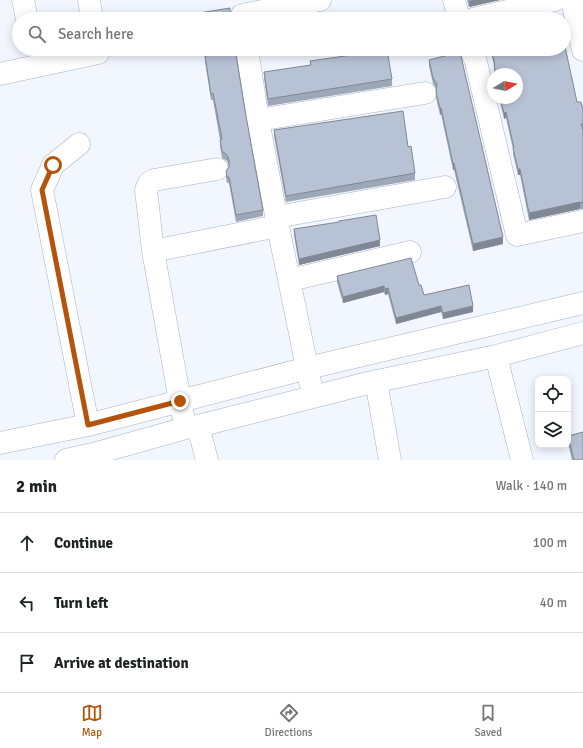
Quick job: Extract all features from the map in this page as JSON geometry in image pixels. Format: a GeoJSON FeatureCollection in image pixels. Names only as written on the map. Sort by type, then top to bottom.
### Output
{"type":"FeatureCollection","features":[{"type":"Feature","properties":{"kind":"street"},"geometry":{"type":"LineString","coordinates":[[23,0],[26,12]]}},
{"type":"Feature","properties":{"kind":"street"},"geometry":{"type":"LineString","coordinates":[[89,0],[91,12]]}},
{"type":"Feature","properties":{"kind":"street"},"geometry":{"type":"LineString","coordinates":[[241,11],[320,0]]}},
{"type":"Feature","properties":{"kind":"street"},"geometry":{"type":"LineString","coordinates":[[454,0],[457,12]]}},
{"type":"Feature","properties":{"kind":"street"},"geometry":{"type":"LineString","coordinates":[[572,0],[583,50]]}},
{"type":"Feature","properties":{"kind":"street"},"geometry":{"type":"LineString","coordinates":[[499,12],[541,1]]}},
{"type":"Feature","properties":{"kind":"street"},"geometry":{"type":"LineString","coordinates":[[0,74],[34,58],[60,56]]}},
{"type":"Feature","properties":{"kind":"street"},"geometry":{"type":"LineString","coordinates":[[248,56],[258,120],[277,222],[313,396]]}},
{"type":"Feature","properties":{"kind":"street"},"geometry":{"type":"LineString","coordinates":[[474,56],[517,235],[583,221]]}},
{"type":"Feature","properties":{"kind":"street"},"geometry":{"type":"LineString","coordinates":[[258,120],[425,93]]}},
{"type":"Feature","properties":{"kind":"street"},"geometry":{"type":"LineString","coordinates":[[79,144],[53,165],[42,190],[88,425]]}},
{"type":"Feature","properties":{"kind":"street"},"geometry":{"type":"LineString","coordinates":[[207,460],[180,401],[153,251],[146,190],[149,183],[154,180],[217,168]]}},
{"type":"Feature","properties":{"kind":"street"},"geometry":{"type":"LineString","coordinates":[[153,251],[277,222],[444,187]]}},
{"type":"Feature","properties":{"kind":"street"},"geometry":{"type":"LineString","coordinates":[[290,280],[410,252]]}},
{"type":"Feature","properties":{"kind":"street"},"geometry":{"type":"LineString","coordinates":[[0,442],[88,425],[308,368],[583,303]]}},
{"type":"Feature","properties":{"kind":"street"},"geometry":{"type":"LineString","coordinates":[[66,460],[313,396],[376,381],[496,356],[583,333]]}},
{"type":"Feature","properties":{"kind":"street"},"geometry":{"type":"LineString","coordinates":[[496,356],[522,460]]}},
{"type":"Feature","properties":{"kind":"street"},"geometry":{"type":"LineString","coordinates":[[376,381],[390,460]]}},
{"type":"Feature","properties":{"kind":"building"},"geometry":{"type":"Polygon","coordinates":[[[230,8],[230,12],[205,12],[230,8]]]}},
{"type":"Feature","properties":{"kind":"building"},"geometry":{"type":"Polygon","coordinates":[[[205,56],[236,56],[263,210],[236,215],[229,177],[227,177],[226,171],[229,167],[229,160],[227,155],[222,151],[220,140],[222,139],[213,93],[211,94],[205,56]]]}},
{"type":"Feature","properties":{"kind":"building"},"geometry":{"type":"Polygon","coordinates":[[[345,56],[388,56],[392,79],[268,99],[264,72],[311,65],[310,61],[345,56]]]}},
{"type":"Feature","properties":{"kind":"building"},"geometry":{"type":"Polygon","coordinates":[[[444,56],[461,56],[503,237],[473,244],[436,92],[437,84],[433,78],[429,60],[444,56]]]}},
{"type":"Feature","properties":{"kind":"building"},"geometry":{"type":"Polygon","coordinates":[[[493,56],[567,56],[577,102],[581,102],[583,110],[583,124],[581,124],[583,130],[583,203],[580,202],[529,213],[506,112],[504,113],[502,104],[523,104],[523,68],[495,68],[493,56]]]}},
{"type":"Feature","properties":{"kind":"building"},"geometry":{"type":"Polygon","coordinates":[[[403,111],[408,147],[411,146],[415,173],[286,196],[274,130],[403,111]]]}},
{"type":"Feature","properties":{"kind":"building"},"geometry":{"type":"Polygon","coordinates":[[[376,215],[380,240],[299,259],[294,229],[376,215]]]}},
{"type":"Feature","properties":{"kind":"building"},"geometry":{"type":"Polygon","coordinates":[[[411,258],[419,285],[421,285],[424,295],[469,285],[473,306],[443,313],[441,306],[396,318],[388,288],[385,289],[384,286],[343,297],[337,276],[411,258]]]}},
{"type":"Feature","properties":{"kind":"building"},"geometry":{"type":"Polygon","coordinates":[[[583,432],[583,460],[574,460],[571,448],[571,435],[583,432]]]}},
{"type":"Feature","properties":{"kind":"route"},"geometry":{"type":"LineString","coordinates":[[53,165],[42,190],[88,425],[180,401]]}}]}
